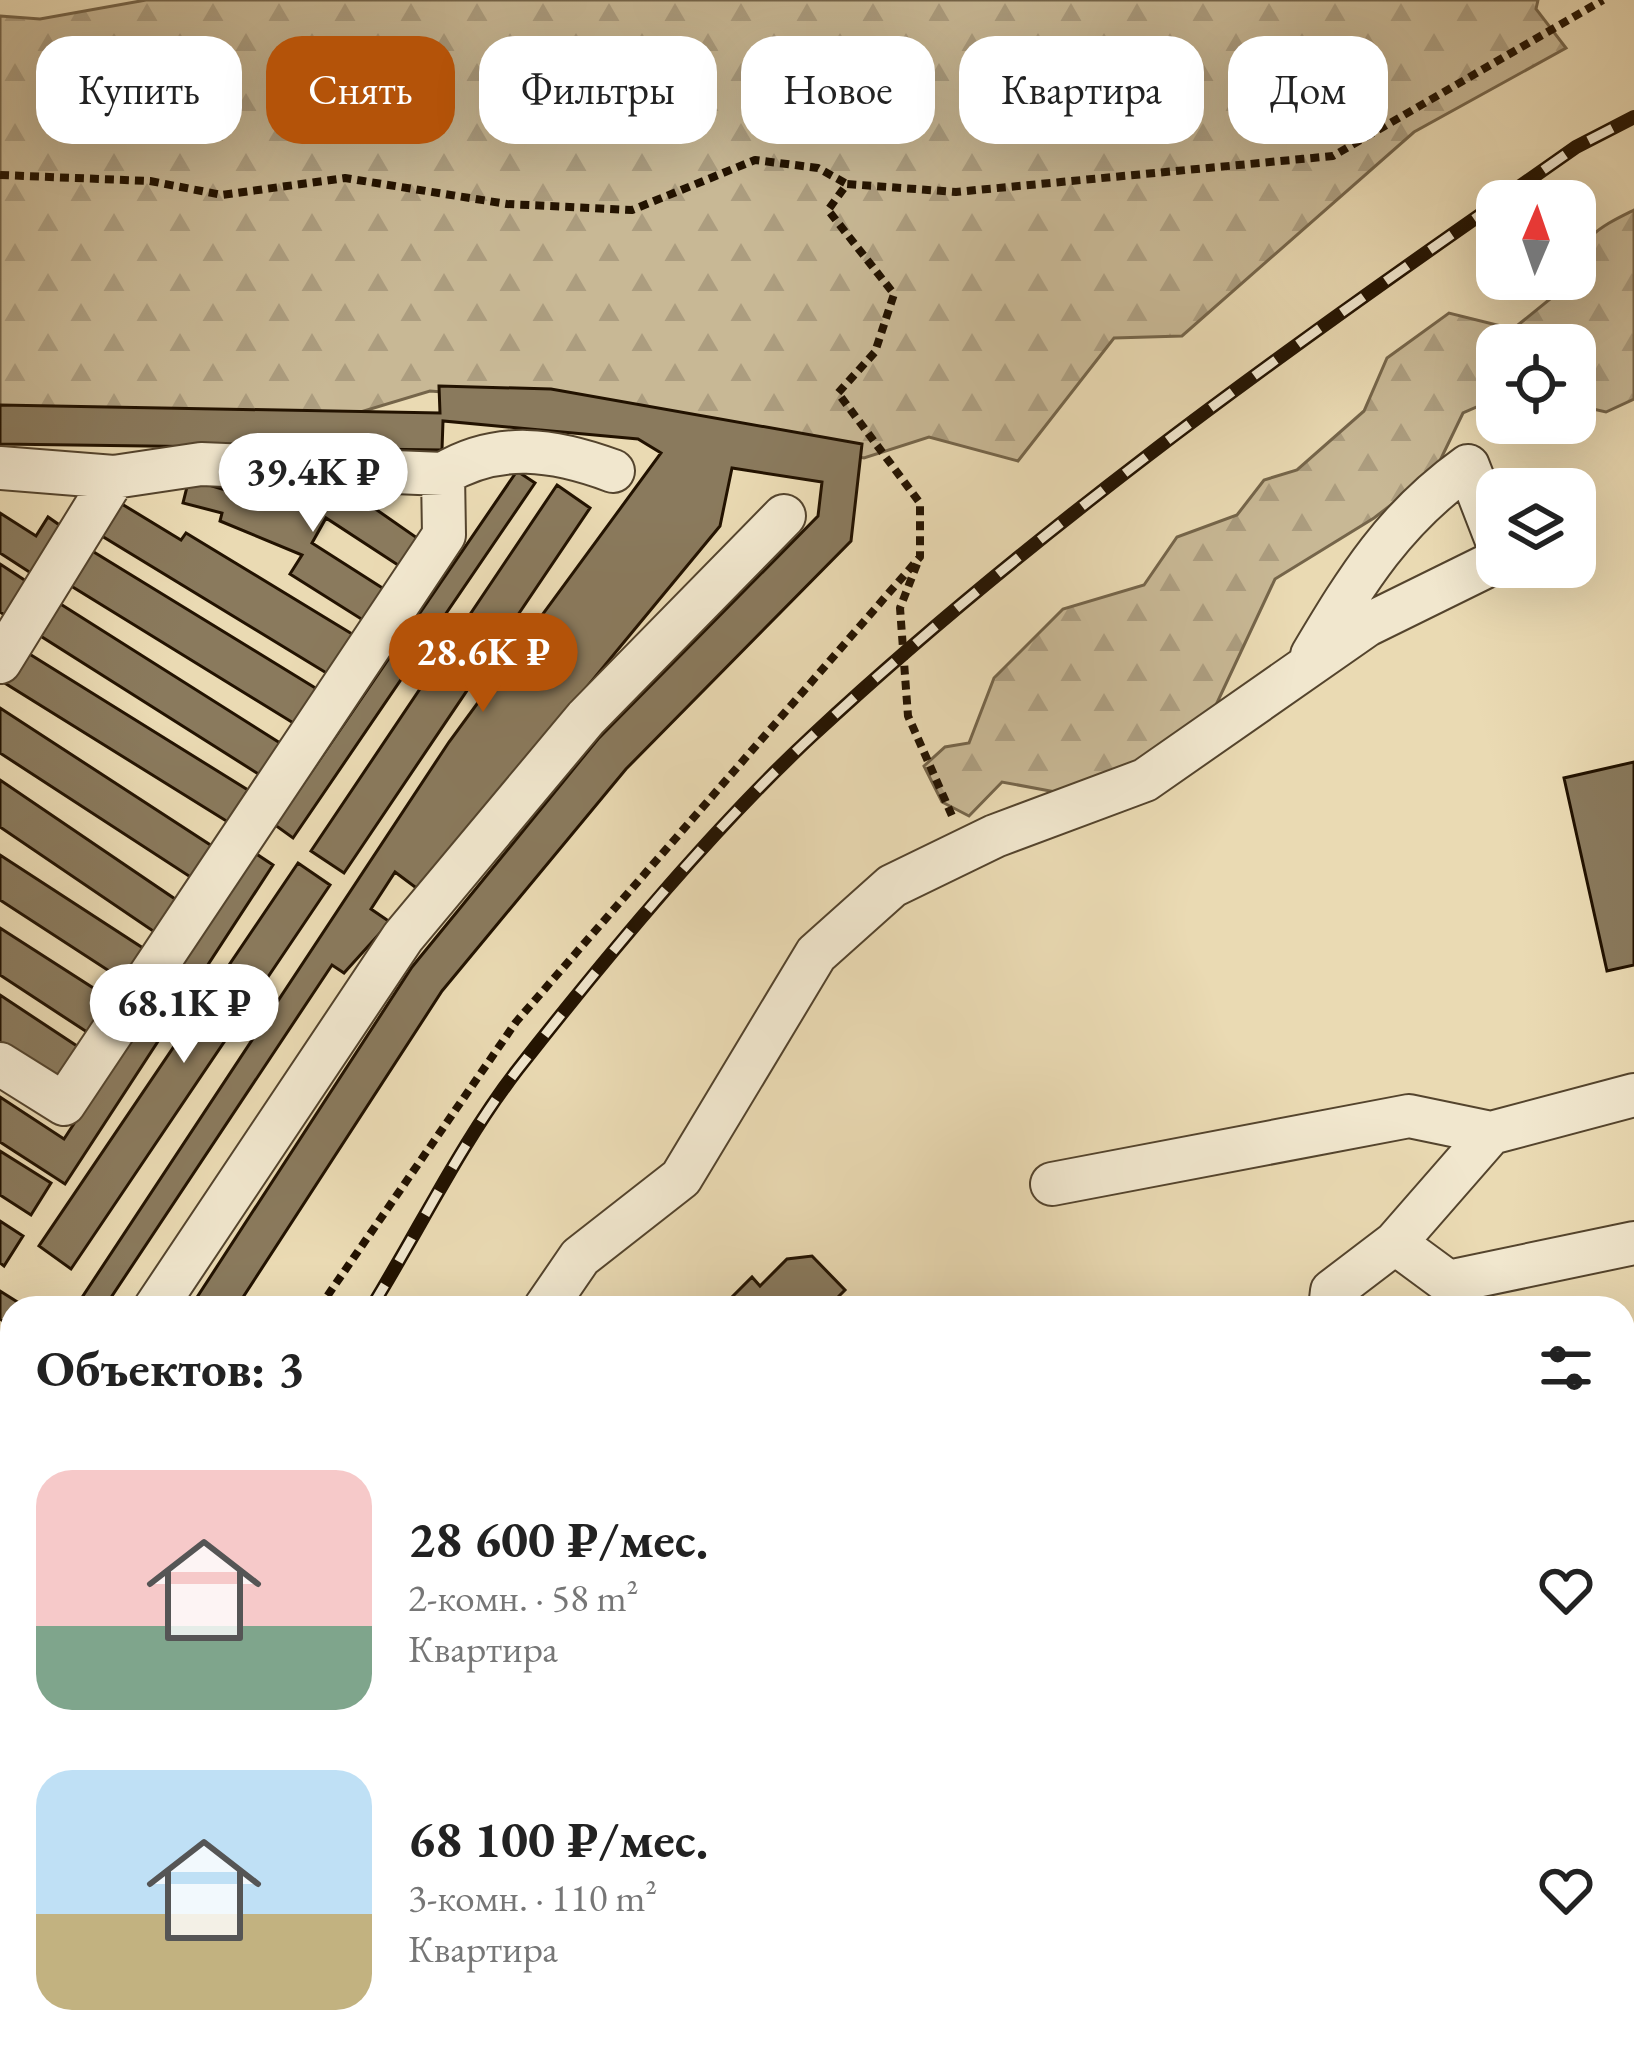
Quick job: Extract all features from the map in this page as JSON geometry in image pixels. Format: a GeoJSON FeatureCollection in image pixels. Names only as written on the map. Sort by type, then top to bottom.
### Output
{"type":"FeatureCollection","features":[{"type":"Feature","properties":{"kind":"street"},"geometry":{"type":"LineString","coordinates":[[0,468],[114,477],[201,464],[443,474],[474,455],[516,450],[573,456],[613,471]]}},
{"type":"Feature","properties":{"kind":"street"},"geometry":{"type":"LineString","coordinates":[[1303,670],[1368,562],[1421,500],[1468,466],[1476,487]]}},
{"type":"Feature","properties":{"kind":"street"},"geometry":{"type":"LineString","coordinates":[[0,1064],[64,1105],[444,535],[443,474]]}},
{"type":"Feature","properties":{"kind":"street"},"geometry":{"type":"LineString","coordinates":[[0,662],[114,477]]}},
{"type":"Feature","properties":{"kind":"street"},"geometry":{"type":"LineString","coordinates":[[163,1296],[403,937],[586,718],[784,516]]}},
{"type":"Feature","properties":{"kind":"street"},"geometry":{"type":"LineString","coordinates":[[553,1296],[580,1257],[681,1178],[816,954],[892,886],[966,849],[1145,780],[1366,626],[1476,571]]}},
{"type":"Feature","properties":{"kind":"street"},"geometry":{"type":"LineString","coordinates":[[1052,1184],[1409,1116],[1491,1132],[1634,1095]]}},
{"type":"Feature","properties":{"kind":"street"},"geometry":{"type":"LineString","coordinates":[[1331,1296],[1395,1243],[1491,1132]]}},
{"type":"Feature","properties":{"kind":"street"},"geometry":{"type":"LineString","coordinates":[[1395,1243],[1448,1282],[1634,1243]]}},
{"type":"Feature","properties":{"kind":"path"},"geometry":{"type":"LineString","coordinates":[[0,175],[150,181],[222,195],[345,178],[507,204],[632,210],[755,160],[818,168],[847,184],[956,192],[1333,156],[1603,0]]}},
{"type":"Feature","properties":{"kind":"path"},"geometry":{"type":"LineString","coordinates":[[847,184],[828,210],[894,294],[875,352],[838,393],[920,503],[920,557],[899,608],[908,716],[966,849]]}},
{"type":"Feature","properties":{"kind":"path"},"geometry":{"type":"LineString","coordinates":[[327,1296],[516,1022],[920,557]]}},
{"type":"Feature","properties":{"kind":"green space"},"geometry":{"type":"Polygon","coordinates":[[[146,0],[1538,0],[1536,9],[1566,48],[1414,132],[1182,336],[1114,338],[1018,461],[929,437],[864,458],[606,405],[430,391],[354,414],[0,409],[0,16],[40,19],[146,0]]]}},
{"type":"Feature","properties":{"kind":"green space"},"geometry":{"type":"Polygon","coordinates":[[[1634,210],[1634,399],[1606,412],[1596,410],[1596,324],[1519,324],[1549,300],[1596,300],[1596,232],[1634,210]]]}},
{"type":"Feature","properties":{"kind":"green space"},"geometry":{"type":"Polygon","coordinates":[[[1449,313],[1493,324],[1476,324],[1476,407],[1463,413],[1435,471],[1374,518],[1275,579],[1216,705],[1141,774],[1066,794],[1002,782],[969,816],[942,802],[924,766],[945,747],[969,743],[994,678],[1063,609],[1144,585],[1177,537],[1237,515],[1264,480],[1297,470],[1364,411],[1387,358],[1449,313]]]}},
{"type":"Feature","properties":{"kind":"building"},"geometry":{"type":"Polygon","coordinates":[[[439,386],[551,389],[862,444],[851,541],[626,769],[442,991],[244,1296],[198,1296],[412,967],[598,739],[818,516],[822,482],[732,468],[720,526],[419,890],[395,872],[371,909],[390,922],[344,973],[332,965],[112,1296],[83,1296],[449,742],[661,453],[638,439],[443,421],[442,450],[0,444],[0,405],[440,413],[439,386]]]}},
{"type":"Feature","properties":{"kind":"building"},"geometry":{"type":"Polygon","coordinates":[[[517,471],[535,483],[293,838],[275,825],[517,471]]]}},
{"type":"Feature","properties":{"kind":"building"},"geometry":{"type":"Polygon","coordinates":[[[189,479],[229,491],[231,483],[286,504],[299,482],[329,499],[341,485],[420,540],[401,567],[326,518],[312,543],[384,589],[366,622],[290,574],[302,555],[220,521],[222,513],[183,503],[189,479]]]}},
{"type":"Feature","properties":{"kind":"building"},"geometry":{"type":"Polygon","coordinates":[[[557,485],[590,508],[344,873],[311,851],[557,485]]]}},
{"type":"Feature","properties":{"kind":"building"},"geometry":{"type":"Polygon","coordinates":[[[112,498],[181,540],[186,533],[357,637],[333,677],[92,530],[112,498]]]}},
{"type":"Feature","properties":{"kind":"building"},"geometry":{"type":"Polygon","coordinates":[[[0,513],[36,536],[48,517],[68,531],[37,577],[0,553],[0,513]]]}},
{"type":"Feature","properties":{"kind":"building"},"geometry":{"type":"Polygon","coordinates":[[[84,546],[317,689],[295,724],[63,581],[84,546]]]}},
{"type":"Feature","properties":{"kind":"building"},"geometry":{"type":"Polygon","coordinates":[[[0,564],[32,585],[9,618],[0,612],[0,564]]]}},
{"type":"Feature","properties":{"kind":"building"},"geometry":{"type":"Polygon","coordinates":[[[51,598],[280,743],[260,775],[31,630],[51,598]]]}},
{"type":"Feature","properties":{"kind":"building"},"geometry":{"type":"Polygon","coordinates":[[[23,650],[248,790],[228,822],[3,682],[23,650]]]}},
{"type":"Feature","properties":{"kind":"building"},"geometry":{"type":"Polygon","coordinates":[[[0,708],[212,846],[192,878],[0,753],[0,708]]]}},
{"type":"Feature","properties":{"kind":"building"},"geometry":{"type":"Polygon","coordinates":[[[1634,762],[1634,965],[1607,971],[1564,778],[1634,762]]]}},
{"type":"Feature","properties":{"kind":"building"},"geometry":{"type":"Polygon","coordinates":[[[0,780],[178,901],[156,933],[0,827],[0,780]]]}},
{"type":"Feature","properties":{"kind":"building"},"geometry":{"type":"Polygon","coordinates":[[[252,851],[273,865],[65,1184],[0,1142],[0,1097],[64,1139],[252,851]]]}},
{"type":"Feature","properties":{"kind":"building"},"geometry":{"type":"Polygon","coordinates":[[[0,855],[146,950],[126,982],[0,900],[0,855]]]}},
{"type":"Feature","properties":{"kind":"building"},"geometry":{"type":"Polygon","coordinates":[[[298,863],[330,885],[71,1269],[39,1246],[298,863]]]}},
{"type":"Feature","properties":{"kind":"building"},"geometry":{"type":"Polygon","coordinates":[[[0,928],[112,1000],[90,1034],[0,975],[0,928]]]}},
{"type":"Feature","properties":{"kind":"building"},"geometry":{"type":"Polygon","coordinates":[[[0,995],[80,1048],[58,1080],[0,1042],[0,995]]]}},
{"type":"Feature","properties":{"kind":"building"},"geometry":{"type":"Polygon","coordinates":[[[0,1151],[51,1183],[31,1215],[0,1195],[0,1151]]]}},
{"type":"Feature","properties":{"kind":"building"},"geometry":{"type":"Polygon","coordinates":[[[0,1221],[23,1236],[4,1266],[0,1263],[0,1221]]]}},
{"type":"Feature","properties":{"kind":"building"},"geometry":{"type":"Polygon","coordinates":[[[812,1256],[845,1290],[839,1296],[733,1296],[752,1277],[760,1286],[787,1259],[812,1256]]]}},
{"type":"Feature","properties":{"kind":"railway"},"geometry":{"type":"LineString","coordinates":[[1529,180],[1576,147],[1634,117]]}},
{"type":"Feature","properties":{"kind":"railway"},"geometry":{"type":"LineString","coordinates":[[378,1296],[460,1156],[518,1069],[659,897],[773,773],[893,663],[1059,524],[1232,392],[1476,218]]}}]}
